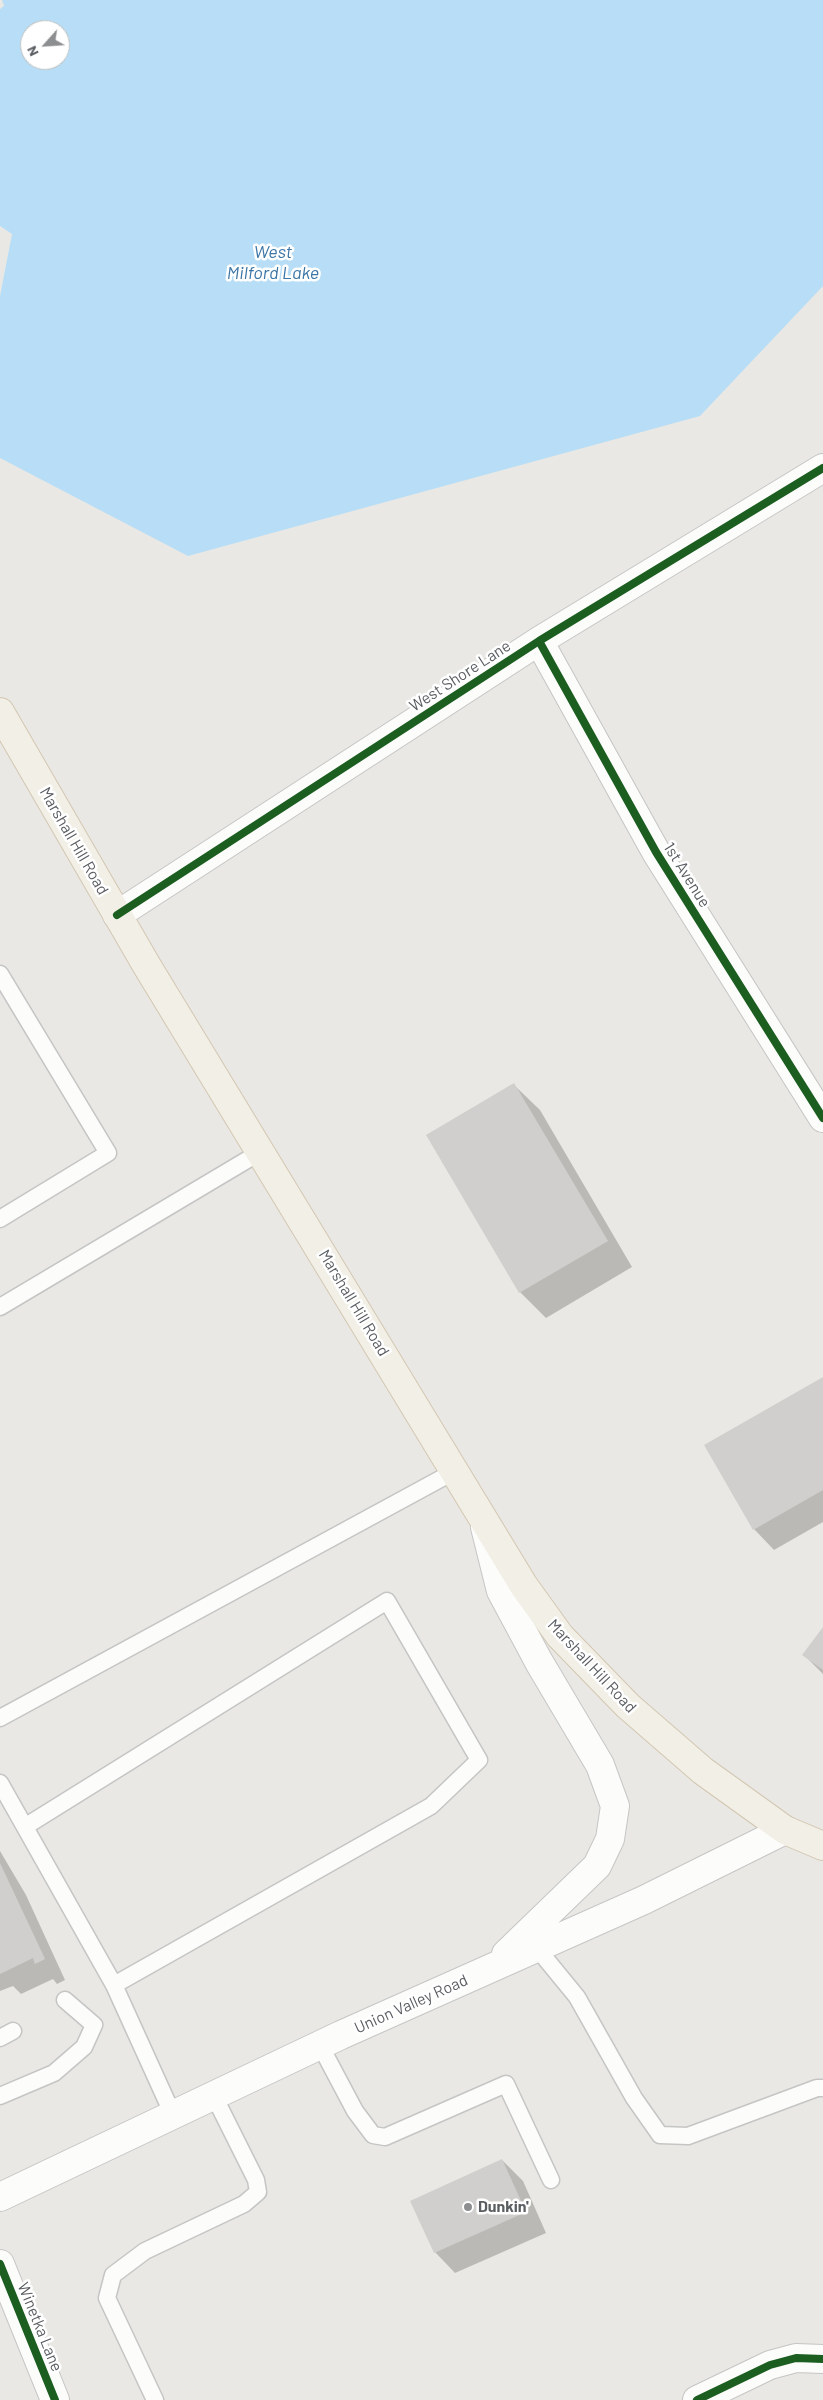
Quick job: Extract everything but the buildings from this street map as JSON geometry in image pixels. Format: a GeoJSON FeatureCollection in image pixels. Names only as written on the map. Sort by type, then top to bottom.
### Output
{"type":"FeatureCollection","features":[{"type":"Feature","properties":{"kind":"main road","name":"Marshall Hill Road"},"geometry":{"type":"LineString","coordinates":[[2,718],[117,916],[262,1151],[524,1586],[560,1636],[628,1706],[695,1765],[785,1830]]}},
{"type":"Feature","properties":{"kind":"main road"},"geometry":{"type":"LineString","coordinates":[[785,1830],[821,1843]]}},
{"type":"Feature","properties":{"kind":"street","name":"West Shore Lane"},"geometry":{"type":"LineString","coordinates":[[117,916],[539,641],[823,468]]}},
{"type":"Feature","properties":{"kind":"street","name":"1st Avenue"},"geometry":{"type":"LineString","coordinates":[[539,641],[656,852],[823,1118]]}},
{"type":"Feature","properties":{"kind":"street"},"geometry":{"type":"LineString","coordinates":[[481,1513],[501,1591],[539,1662],[600,1765],[615,1806],[610,1839],[597,1866],[534,1938]]}},
{"type":"Feature","properties":{"kind":"street"},"geometry":{"type":"LineString","coordinates":[[534,1938],[644,1900],[785,1830]]}},
{"type":"Feature","properties":{"kind":"street","name":"Union Valley Road"},"geometry":{"type":"LineString","coordinates":[[0,2197],[320,2045],[492,1968],[534,1938]]}},
{"type":"Feature","properties":{"kind":"street","name":"Winetka Lane"},"geometry":{"type":"LineString","coordinates":[[0,2264],[55,2400]]}},
{"type":"Feature","properties":{"kind":"street"},"geometry":{"type":"LineString","coordinates":[[697,2400],[770,2365],[796,2358],[823,2359]]}},
{"type":"Feature","properties":{"kind":"lane"},"geometry":{"type":"LineString","coordinates":[[0,974],[108,1153],[0,1219]]}},
{"type":"Feature","properties":{"kind":"lane"},"geometry":{"type":"LineString","coordinates":[[0,1308],[262,1151]]}},
{"type":"Feature","properties":{"kind":"lane"},"geometry":{"type":"LineString","coordinates":[[0,1718],[454,1471]]}},
{"type":"Feature","properties":{"kind":"lane"},"geometry":{"type":"LineString","coordinates":[[26,1826],[387,1600],[479,1760],[431,1806],[114,1985]]}},
{"type":"Feature","properties":{"kind":"lane"},"geometry":{"type":"LineString","coordinates":[[0,1783],[26,1826],[114,1985],[173,2115]]}},
{"type":"Feature","properties":{"kind":"lane"},"geometry":{"type":"LineString","coordinates":[[534,1938],[577,1997],[634,2098],[660,2135],[688,2136],[817,2088],[823,2088]]}},
{"type":"Feature","properties":{"kind":"lane"},"geometry":{"type":"LineString","coordinates":[[0,2096],[54,2073],[84,2047],[94,2025],[65,2000]]}},
{"type":"Feature","properties":{"kind":"lane"},"geometry":{"type":"LineString","coordinates":[[320,2045],[355,2111],[374,2135],[385,2137],[506,2084],[551,2180]]}},
{"type":"Feature","properties":{"kind":"lane"},"geometry":{"type":"LineString","coordinates":[[155,2400],[107,2298],[113,2274],[145,2251],[244,2204],[258,2192],[256,2180],[214,2096]]}},
{"type":"Feature","properties":{"kind":"water","name":"West Milford Lake"},"geometry":{"type":"Polygon","coordinates":[[[2,0],[823,0],[823,286],[700,416],[188,556],[0,458],[0,296],[12,234],[0,226],[0,9],[4,6],[2,0]]]}},
{"type":"Feature","properties":{"kind":"cycle path"},"geometry":{"type":"LineString","coordinates":[[117,915],[539,641],[823,468]]}},
{"type":"Feature","properties":{"kind":"cycle path"},"geometry":{"type":"LineString","coordinates":[[539,641],[656,852],[823,1118]]}},
{"type":"Feature","properties":{"kind":"cycle path"},"geometry":{"type":"LineString","coordinates":[[0,2264],[55,2400]]}},
{"type":"Feature","properties":{"kind":"cycle path"},"geometry":{"type":"LineString","coordinates":[[697,2400],[770,2365],[796,2358],[823,2359]]}},
{"type":"Feature","properties":{"kind":"place","name":"Dunkin'"},"geometry":{"type":"Point","coordinates":[468,2207]}}]}
